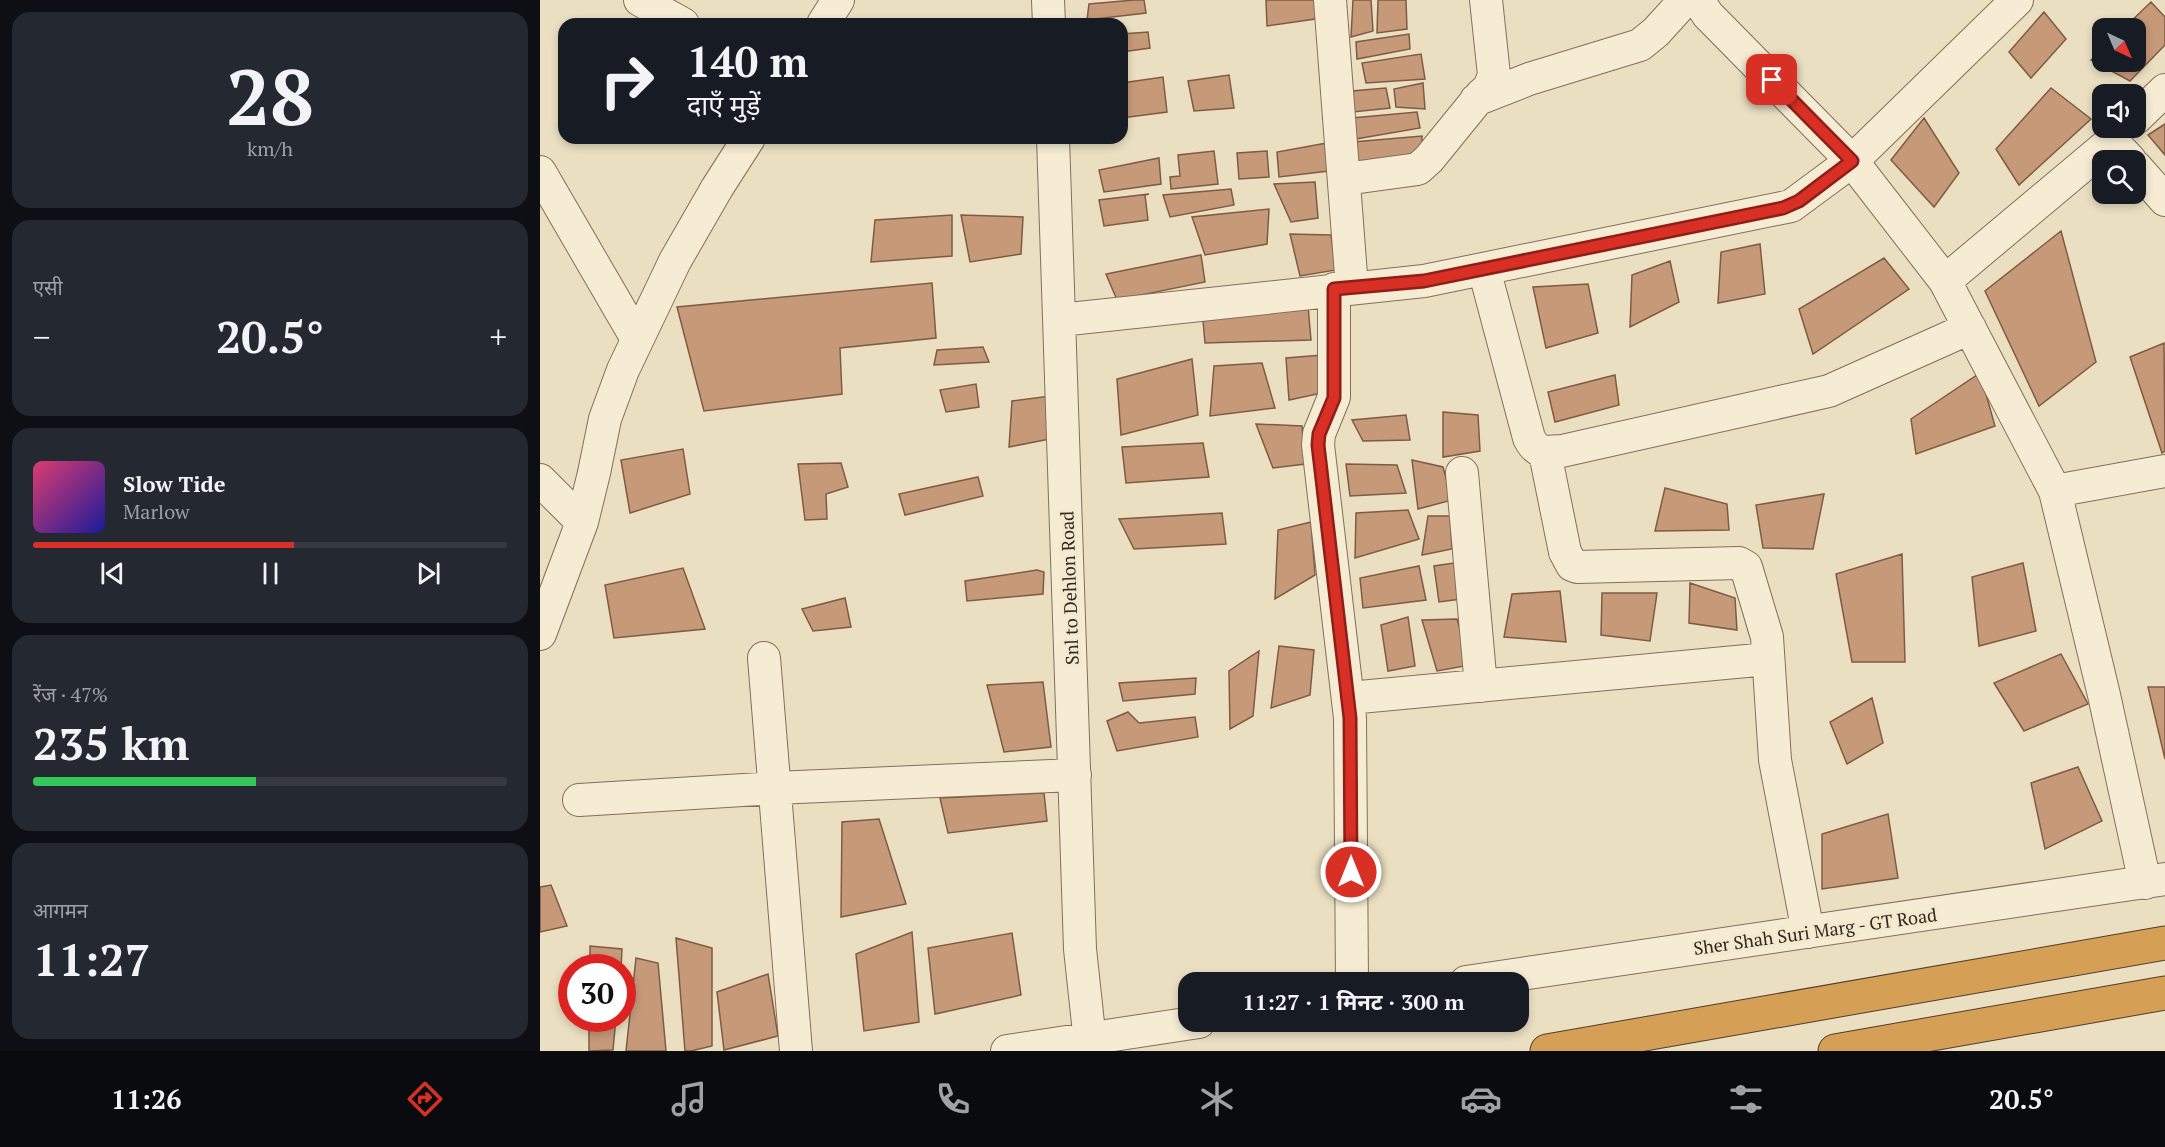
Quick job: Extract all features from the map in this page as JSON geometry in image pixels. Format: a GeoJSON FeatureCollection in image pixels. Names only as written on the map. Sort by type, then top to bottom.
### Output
{"type":"FeatureCollection","features":[{"type":"Feature","properties":{"kind":"highway"},"geometry":{"type":"LineString","coordinates":[[1547,1051],[2165,943]]}},
{"type":"Feature","properties":{"kind":"highway"},"geometry":{"type":"LineString","coordinates":[[1835,1051],[2165,993]]}},
{"type":"Feature","properties":{"kind":"street"},"geometry":{"type":"LineString","coordinates":[[640,0],[672,18]]}},
{"type":"Feature","properties":{"kind":"street"},"geometry":{"type":"LineString","coordinates":[[827,18],[838,0]]}},
{"type":"Feature","properties":{"kind":"street"},"geometry":{"type":"LineString","coordinates":[[1048,0],[1048,18]]}},
{"type":"Feature","properties":{"kind":"street"},"geometry":{"type":"LineString","coordinates":[[1330,0],[1345,179],[1343,288],[1334,398],[1319,434],[1318,445],[1349,698],[1352,972]]}},
{"type":"Feature","properties":{"kind":"street"},"geometry":{"type":"LineString","coordinates":[[1345,179],[1418,168],[1429,159],[1476,100],[1489,88],[1494,75],[1486,0]]}},
{"type":"Feature","properties":{"kind":"street"},"geometry":{"type":"LineString","coordinates":[[1476,100],[1529,78],[1640,45],[1656,32],[1685,0]]}},
{"type":"Feature","properties":{"kind":"street"},"geometry":{"type":"LineString","coordinates":[[1698,0],[1708,15],[1852,161],[1945,280],[2055,491],[2104,695],[2155,881]]}},
{"type":"Feature","properties":{"kind":"street"},"geometry":{"type":"LineString","coordinates":[[1060,320],[1424,281],[1783,208],[1799,201],[1852,161],[2017,0]]}},
{"type":"Feature","properties":{"kind":"street"},"geometry":{"type":"LineString","coordinates":[[2146,108],[2165,90]]}},
{"type":"Feature","properties":{"kind":"street"},"geometry":{"type":"LineString","coordinates":[[1945,280],[2122,143]]}},
{"type":"Feature","properties":{"kind":"street"},"geometry":{"type":"LineString","coordinates":[[540,634],[582,522],[605,419],[623,370],[675,261],[745,144]]}},
{"type":"Feature","properties":{"kind":"street","name":"Snl to Dehlon Road"},"geometry":{"type":"LineString","coordinates":[[1053,144],[1080,949],[1090,1044]]}},
{"type":"Feature","properties":{"kind":"street"},"geometry":{"type":"LineString","coordinates":[[540,172],[637,339]]}},
{"type":"Feature","properties":{"kind":"street"},"geometry":{"type":"LineString","coordinates":[[2146,178],[2165,200]]}},
{"type":"Feature","properties":{"kind":"street"},"geometry":{"type":"LineString","coordinates":[[1484,269],[1529,438],[1536,448],[1545,453],[1829,391],[1970,328]]}},
{"type":"Feature","properties":{"kind":"street"},"geometry":{"type":"LineString","coordinates":[[1545,453],[1565,552],[1572,566],[1743,564],[1747,570],[1764,624],[1775,760],[1808,932]]}},
{"type":"Feature","properties":{"kind":"street"},"geometry":{"type":"LineString","coordinates":[[2055,491],[2165,471]]}},
{"type":"Feature","properties":{"kind":"street"},"geometry":{"type":"LineString","coordinates":[[1462,473],[1480,686]]}},
{"type":"Feature","properties":{"kind":"street"},"geometry":{"type":"LineString","coordinates":[[540,480],[582,522]]}},
{"type":"Feature","properties":{"kind":"street"},"geometry":{"type":"LineString","coordinates":[[764,658],[796,1051]]}},
{"type":"Feature","properties":{"kind":"street"},"geometry":{"type":"LineString","coordinates":[[1349,698],[1768,659]]}},
{"type":"Feature","properties":{"kind":"street"},"geometry":{"type":"LineString","coordinates":[[579,800],[775,788],[1075,776]]}},
{"type":"Feature","properties":{"kind":"street","name":"Sher Shah Suri Marg - GT Road"},"geometry":{"type":"LineString","coordinates":[[1529,973],[2155,881]]}},
{"type":"Feature","properties":{"kind":"street"},"geometry":{"type":"LineString","coordinates":[[1007,1051],[1090,1044],[1178,1026]]}},
{"type":"Feature","properties":{"kind":"building"},"geometry":{"type":"Polygon","coordinates":[[[1144,0],[1146,13],[1087,18],[1089,4],[1144,0]]]}},
{"type":"Feature","properties":{"kind":"building"},"geometry":{"type":"Polygon","coordinates":[[[1266,0],[1321,0],[1322,18],[1267,26],[1266,0]]]}},
{"type":"Feature","properties":{"kind":"building"},"geometry":{"type":"Polygon","coordinates":[[[1353,0],[1371,0],[1373,31],[1351,37],[1353,0]]]}},
{"type":"Feature","properties":{"kind":"building"},"geometry":{"type":"Polygon","coordinates":[[[1378,0],[1406,0],[1407,29],[1377,33],[1378,0]]]}},
{"type":"Feature","properties":{"kind":"building"},"geometry":{"type":"Polygon","coordinates":[[[2151,2],[2165,17],[2165,45],[2146,65],[2146,18],[2134,18],[2151,2]]]}},
{"type":"Feature","properties":{"kind":"building"},"geometry":{"type":"Polygon","coordinates":[[[2044,12],[2066,39],[2031,78],[2009,52],[2044,12]]]}},
{"type":"Feature","properties":{"kind":"building"},"geometry":{"type":"Polygon","coordinates":[[[1148,32],[1150,48],[1128,51],[1128,34],[1148,32]]]}},
{"type":"Feature","properties":{"kind":"building"},"geometry":{"type":"Polygon","coordinates":[[[1409,34],[1410,49],[1357,59],[1356,42],[1409,34]]]}},
{"type":"Feature","properties":{"kind":"building"},"geometry":{"type":"Polygon","coordinates":[[[1421,54],[1425,79],[1366,83],[1362,63],[1421,54]]]}},
{"type":"Feature","properties":{"kind":"building"},"geometry":{"type":"Polygon","coordinates":[[[2113,72],[2139,72],[2130,81],[2113,72]]]}},
{"type":"Feature","properties":{"kind":"building"},"geometry":{"type":"Polygon","coordinates":[[[1229,75],[1234,108],[1194,111],[1188,81],[1229,75]]]}},
{"type":"Feature","properties":{"kind":"building"},"geometry":{"type":"Polygon","coordinates":[[[1163,77],[1167,112],[1128,117],[1128,82],[1163,77]]]}},
{"type":"Feature","properties":{"kind":"building"},"geometry":{"type":"Polygon","coordinates":[[[1423,83],[1425,109],[1396,107],[1394,89],[1423,83]]]}},
{"type":"Feature","properties":{"kind":"building"},"geometry":{"type":"Polygon","coordinates":[[[1386,88],[1390,108],[1353,112],[1352,91],[1386,88]]]}},
{"type":"Feature","properties":{"kind":"building"},"geometry":{"type":"Polygon","coordinates":[[[2051,88],[2091,119],[2019,185],[1996,149],[2051,88]]]}},
{"type":"Feature","properties":{"kind":"building"},"geometry":{"type":"Polygon","coordinates":[[[1417,112],[1420,128],[1350,140],[1352,118],[1417,112]]]}},
{"type":"Feature","properties":{"kind":"building"},"geometry":{"type":"Polygon","coordinates":[[[1924,118],[1959,173],[1934,207],[1891,160],[1924,118]]]}},
{"type":"Feature","properties":{"kind":"building"},"geometry":{"type":"Polygon","coordinates":[[[2165,124],[2165,155],[2148,135],[2165,124]]]}},
{"type":"Feature","properties":{"kind":"building"},"geometry":{"type":"Polygon","coordinates":[[[1422,136],[1422,156],[1357,167],[1353,142],[1422,136]]]}},
{"type":"Feature","properties":{"kind":"building"},"geometry":{"type":"Polygon","coordinates":[[[1338,141],[1337,170],[1279,177],[1277,152],[1338,141]]]}},
{"type":"Feature","properties":{"kind":"building"},"geometry":{"type":"Polygon","coordinates":[[[1214,151],[1218,184],[1171,189],[1170,177],[1180,176],[1178,155],[1214,151]]]}},
{"type":"Feature","properties":{"kind":"building"},"geometry":{"type":"Polygon","coordinates":[[[1267,151],[1269,177],[1239,179],[1237,153],[1267,151]]]}},
{"type":"Feature","properties":{"kind":"building"},"geometry":{"type":"Polygon","coordinates":[[[1159,158],[1161,184],[1104,192],[1099,170],[1159,158]]]}},
{"type":"Feature","properties":{"kind":"building"},"geometry":{"type":"Polygon","coordinates":[[[1315,182],[1318,218],[1291,222],[1274,184],[1315,182]]]}},
{"type":"Feature","properties":{"kind":"building"},"geometry":{"type":"Polygon","coordinates":[[[1231,189],[1234,205],[1170,217],[1163,195],[1231,189]]]}},
{"type":"Feature","properties":{"kind":"building"},"geometry":{"type":"Polygon","coordinates":[[[1149,194],[1145,195],[1148,220],[1104,226],[1099,200],[1149,194]]]}},
{"type":"Feature","properties":{"kind":"building"},"geometry":{"type":"Polygon","coordinates":[[[1269,209],[1267,244],[1205,255],[1192,217],[1269,209]]]}},
{"type":"Feature","properties":{"kind":"building"},"geometry":{"type":"Polygon","coordinates":[[[952,215],[952,256],[871,262],[875,220],[952,215]]]}},
{"type":"Feature","properties":{"kind":"building"},"geometry":{"type":"Polygon","coordinates":[[[961,215],[1023,217],[1021,254],[970,262],[961,215]]]}},
{"type":"Feature","properties":{"kind":"building"},"geometry":{"type":"Polygon","coordinates":[[[2061,231],[2096,362],[2039,406],[1985,291],[2061,231]]]}},
{"type":"Feature","properties":{"kind":"building"},"geometry":{"type":"Polygon","coordinates":[[[1290,234],[1331,235],[1336,270],[1300,276],[1290,234]]]}},
{"type":"Feature","properties":{"kind":"building"},"geometry":{"type":"Polygon","coordinates":[[[1760,244],[1765,294],[1718,303],[1721,252],[1760,244]]]}},
{"type":"Feature","properties":{"kind":"building"},"geometry":{"type":"Polygon","coordinates":[[[1201,255],[1205,282],[1117,300],[1106,274],[1201,255]]]}},
{"type":"Feature","properties":{"kind":"building"},"geometry":{"type":"Polygon","coordinates":[[[1884,258],[1909,289],[1813,354],[1799,309],[1884,258]]]}},
{"type":"Feature","properties":{"kind":"building"},"geometry":{"type":"Polygon","coordinates":[[[1670,261],[1679,302],[1630,327],[1632,275],[1670,261]]]}},
{"type":"Feature","properties":{"kind":"building"},"geometry":{"type":"Polygon","coordinates":[[[932,283],[936,338],[840,348],[842,394],[704,411],[677,307],[932,283]]]}},
{"type":"Feature","properties":{"kind":"building"},"geometry":{"type":"Polygon","coordinates":[[[1588,284],[1598,333],[1546,348],[1533,287],[1588,284]]]}},
{"type":"Feature","properties":{"kind":"building"},"geometry":{"type":"Polygon","coordinates":[[[1308,306],[1311,340],[1205,343],[1203,321],[1308,306]]]}},
{"type":"Feature","properties":{"kind":"building"},"geometry":{"type":"Polygon","coordinates":[[[2164,343],[2165,451],[2162,453],[2130,357],[2164,343]]]}},
{"type":"Feature","properties":{"kind":"building"},"geometry":{"type":"Polygon","coordinates":[[[983,347],[989,362],[934,365],[937,350],[983,347]]]}},
{"type":"Feature","properties":{"kind":"building"},"geometry":{"type":"Polygon","coordinates":[[[1322,355],[1322,393],[1289,400],[1286,358],[1322,355]]]}},
{"type":"Feature","properties":{"kind":"building"},"geometry":{"type":"Polygon","coordinates":[[[1192,359],[1198,415],[1121,435],[1117,379],[1192,359]]]}},
{"type":"Feature","properties":{"kind":"building"},"geometry":{"type":"Polygon","coordinates":[[[1262,363],[1275,408],[1210,416],[1214,366],[1262,363]]]}},
{"type":"Feature","properties":{"kind":"building"},"geometry":{"type":"Polygon","coordinates":[[[1980,373],[1995,426],[1916,454],[1911,419],[1980,373]]]}},
{"type":"Feature","properties":{"kind":"building"},"geometry":{"type":"Polygon","coordinates":[[[1615,375],[1619,405],[1555,422],[1548,392],[1615,375]]]}},
{"type":"Feature","properties":{"kind":"building"},"geometry":{"type":"Polygon","coordinates":[[[976,384],[979,407],[946,412],[940,390],[976,384]]]}},
{"type":"Feature","properties":{"kind":"building"},"geometry":{"type":"Polygon","coordinates":[[[1050,396],[1050,439],[1009,447],[1012,401],[1050,396]]]}},
{"type":"Feature","properties":{"kind":"building"},"geometry":{"type":"Polygon","coordinates":[[[1443,412],[1478,415],[1480,451],[1443,457],[1443,412]]]}},
{"type":"Feature","properties":{"kind":"building"},"geometry":{"type":"Polygon","coordinates":[[[1406,415],[1410,440],[1363,441],[1352,420],[1406,415]]]}},
{"type":"Feature","properties":{"kind":"building"},"geometry":{"type":"Polygon","coordinates":[[[1256,424],[1302,426],[1305,464],[1273,468],[1256,424]]]}},
{"type":"Feature","properties":{"kind":"building"},"geometry":{"type":"Polygon","coordinates":[[[1203,443],[1209,477],[1126,483],[1122,447],[1203,443]]]}},
{"type":"Feature","properties":{"kind":"building"},"geometry":{"type":"Polygon","coordinates":[[[683,449],[690,494],[630,513],[621,460],[683,449]]]}},
{"type":"Feature","properties":{"kind":"building"},"geometry":{"type":"Polygon","coordinates":[[[1412,460],[1443,467],[1452,500],[1418,509],[1412,460]]]}},
{"type":"Feature","properties":{"kind":"building"},"geometry":{"type":"Polygon","coordinates":[[[841,463],[848,487],[826,494],[827,519],[805,520],[798,464],[841,463]]]}},
{"type":"Feature","properties":{"kind":"building"},"geometry":{"type":"Polygon","coordinates":[[[1346,464],[1397,465],[1406,493],[1350,496],[1346,464]]]}},
{"type":"Feature","properties":{"kind":"building"},"geometry":{"type":"Polygon","coordinates":[[[978,477],[983,496],[905,515],[899,494],[978,477]]]}},
{"type":"Feature","properties":{"kind":"building"},"geometry":{"type":"Polygon","coordinates":[[[1665,488],[1727,504],[1729,530],[1655,531],[1665,488]]]}},
{"type":"Feature","properties":{"kind":"building"},"geometry":{"type":"Polygon","coordinates":[[[1824,494],[1813,549],[1763,548],[1756,505],[1824,494]]]}},
{"type":"Feature","properties":{"kind":"building"},"geometry":{"type":"Polygon","coordinates":[[[1408,510],[1419,539],[1355,558],[1356,513],[1408,510]]]}},
{"type":"Feature","properties":{"kind":"building"},"geometry":{"type":"Polygon","coordinates":[[[1222,513],[1226,544],[1134,549],[1119,519],[1222,513]]]}},
{"type":"Feature","properties":{"kind":"building"},"geometry":{"type":"Polygon","coordinates":[[[1428,516],[1450,516],[1452,549],[1422,555],[1428,516]]]}},
{"type":"Feature","properties":{"kind":"building"},"geometry":{"type":"Polygon","coordinates":[[[1311,522],[1315,575],[1275,599],[1278,530],[1311,522]]]}},
{"type":"Feature","properties":{"kind":"building"},"geometry":{"type":"Polygon","coordinates":[[[1902,554],[1905,662],[1852,662],[1836,574],[1902,554]]]}},
{"type":"Feature","properties":{"kind":"building"},"geometry":{"type":"Polygon","coordinates":[[[1454,563],[1461,599],[1439,602],[1434,566],[1454,563]]]}},
{"type":"Feature","properties":{"kind":"building"},"geometry":{"type":"Polygon","coordinates":[[[2023,563],[2036,631],[1979,646],[1972,577],[2023,563]]]}},
{"type":"Feature","properties":{"kind":"building"},"geometry":{"type":"Polygon","coordinates":[[[1419,566],[1426,600],[1363,608],[1360,578],[1419,566]]]}},
{"type":"Feature","properties":{"kind":"building"},"geometry":{"type":"Polygon","coordinates":[[[683,568],[705,629],[614,638],[605,585],[683,568]]]}},
{"type":"Feature","properties":{"kind":"building"},"geometry":{"type":"Polygon","coordinates":[[[1037,570],[1044,572],[1043,594],[967,601],[965,581],[1037,570]]]}},
{"type":"Feature","properties":{"kind":"building"},"geometry":{"type":"Polygon","coordinates":[[[1690,583],[1735,598],[1737,630],[1689,623],[1690,583]]]}},
{"type":"Feature","properties":{"kind":"building"},"geometry":{"type":"Polygon","coordinates":[[[1560,591],[1566,642],[1504,637],[1512,594],[1560,591]]]}},
{"type":"Feature","properties":{"kind":"building"},"geometry":{"type":"Polygon","coordinates":[[[1602,593],[1657,593],[1650,641],[1601,635],[1602,593]]]}},
{"type":"Feature","properties":{"kind":"building"},"geometry":{"type":"Polygon","coordinates":[[[845,598],[851,627],[813,631],[802,609],[845,598]]]}},
{"type":"Feature","properties":{"kind":"building"},"geometry":{"type":"Polygon","coordinates":[[[1408,617],[1415,666],[1388,671],[1381,625],[1408,617]]]}},
{"type":"Feature","properties":{"kind":"building"},"geometry":{"type":"Polygon","coordinates":[[[1457,619],[1470,665],[1437,671],[1422,620],[1457,619]]]}},
{"type":"Feature","properties":{"kind":"building"},"geometry":{"type":"Polygon","coordinates":[[[1279,646],[1314,650],[1310,695],[1271,708],[1279,646]]]}},
{"type":"Feature","properties":{"kind":"building"},"geometry":{"type":"Polygon","coordinates":[[[1259,651],[1253,716],[1230,729],[1229,671],[1259,651]]]}},
{"type":"Feature","properties":{"kind":"building"},"geometry":{"type":"Polygon","coordinates":[[[2061,654],[2088,704],[2024,731],[1994,683],[2061,654]]]}},
{"type":"Feature","properties":{"kind":"building"},"geometry":{"type":"Polygon","coordinates":[[[1196,678],[1195,694],[1123,701],[1119,683],[1196,678]]]}},
{"type":"Feature","properties":{"kind":"building"},"geometry":{"type":"Polygon","coordinates":[[[1043,682],[1051,747],[1004,752],[987,685],[1043,682]]]}},
{"type":"Feature","properties":{"kind":"building"},"geometry":{"type":"Polygon","coordinates":[[[2148,687],[2165,687],[2165,759],[2148,687]]]}},
{"type":"Feature","properties":{"kind":"building"},"geometry":{"type":"Polygon","coordinates":[[[1872,698],[1883,743],[1847,764],[1830,722],[1872,698]]]}},
{"type":"Feature","properties":{"kind":"building"},"geometry":{"type":"Polygon","coordinates":[[[1128,712],[1139,723],[1195,717],[1198,737],[1117,751],[1107,721],[1128,712]]]}},
{"type":"Feature","properties":{"kind":"building"},"geometry":{"type":"Polygon","coordinates":[[[2078,767],[2102,821],[2045,849],[2031,783],[2078,767]]]}},
{"type":"Feature","properties":{"kind":"building"},"geometry":{"type":"Polygon","coordinates":[[[1044,793],[1047,821],[948,833],[940,798],[1044,793]]]}},
{"type":"Feature","properties":{"kind":"building"},"geometry":{"type":"Polygon","coordinates":[[[1888,814],[1898,878],[1822,889],[1822,834],[1888,814]]]}},
{"type":"Feature","properties":{"kind":"building"},"geometry":{"type":"Polygon","coordinates":[[[879,819],[906,904],[841,917],[842,822],[879,819]]]}},
{"type":"Feature","properties":{"kind":"building"},"geometry":{"type":"Polygon","coordinates":[[[551,885],[567,926],[540,932],[540,887],[551,885]]]}},
{"type":"Feature","properties":{"kind":"building"},"geometry":{"type":"Polygon","coordinates":[[[912,932],[919,1022],[864,1031],[856,954],[912,932]]]}},
{"type":"Feature","properties":{"kind":"building"},"geometry":{"type":"Polygon","coordinates":[[[1012,933],[1021,995],[935,1014],[928,948],[1012,933]]]}},
{"type":"Feature","properties":{"kind":"building"},"geometry":{"type":"Polygon","coordinates":[[[676,938],[712,948],[712,1046],[691,1051],[685,1051],[676,938]]]}},
{"type":"Feature","properties":{"kind":"building"},"geometry":{"type":"Polygon","coordinates":[[[590,946],[622,949],[622,954],[590,954],[590,946]]]}},
{"type":"Feature","properties":{"kind":"building"},"geometry":{"type":"Polygon","coordinates":[[[636,958],[658,963],[666,1051],[626,1051],[628,1032],[636,1032],[636,958]]]}},
{"type":"Feature","properties":{"kind":"building"},"geometry":{"type":"Polygon","coordinates":[[[768,974],[778,1036],[724,1050],[717,992],[768,974]]]}},
{"type":"Feature","properties":{"kind":"building"},"geometry":{"type":"Polygon","coordinates":[[[589,1032],[615,1032],[613,1050],[589,1051],[589,1032]]]}},
{"type":"Feature","properties":{"kind":"route"},"geometry":{"type":"LineString","coordinates":[[1351,872],[1349,698],[1318,445],[1319,434],[1334,398],[1334,289],[1424,281],[1791,206],[1852,161],[1772,80]]}}]}
